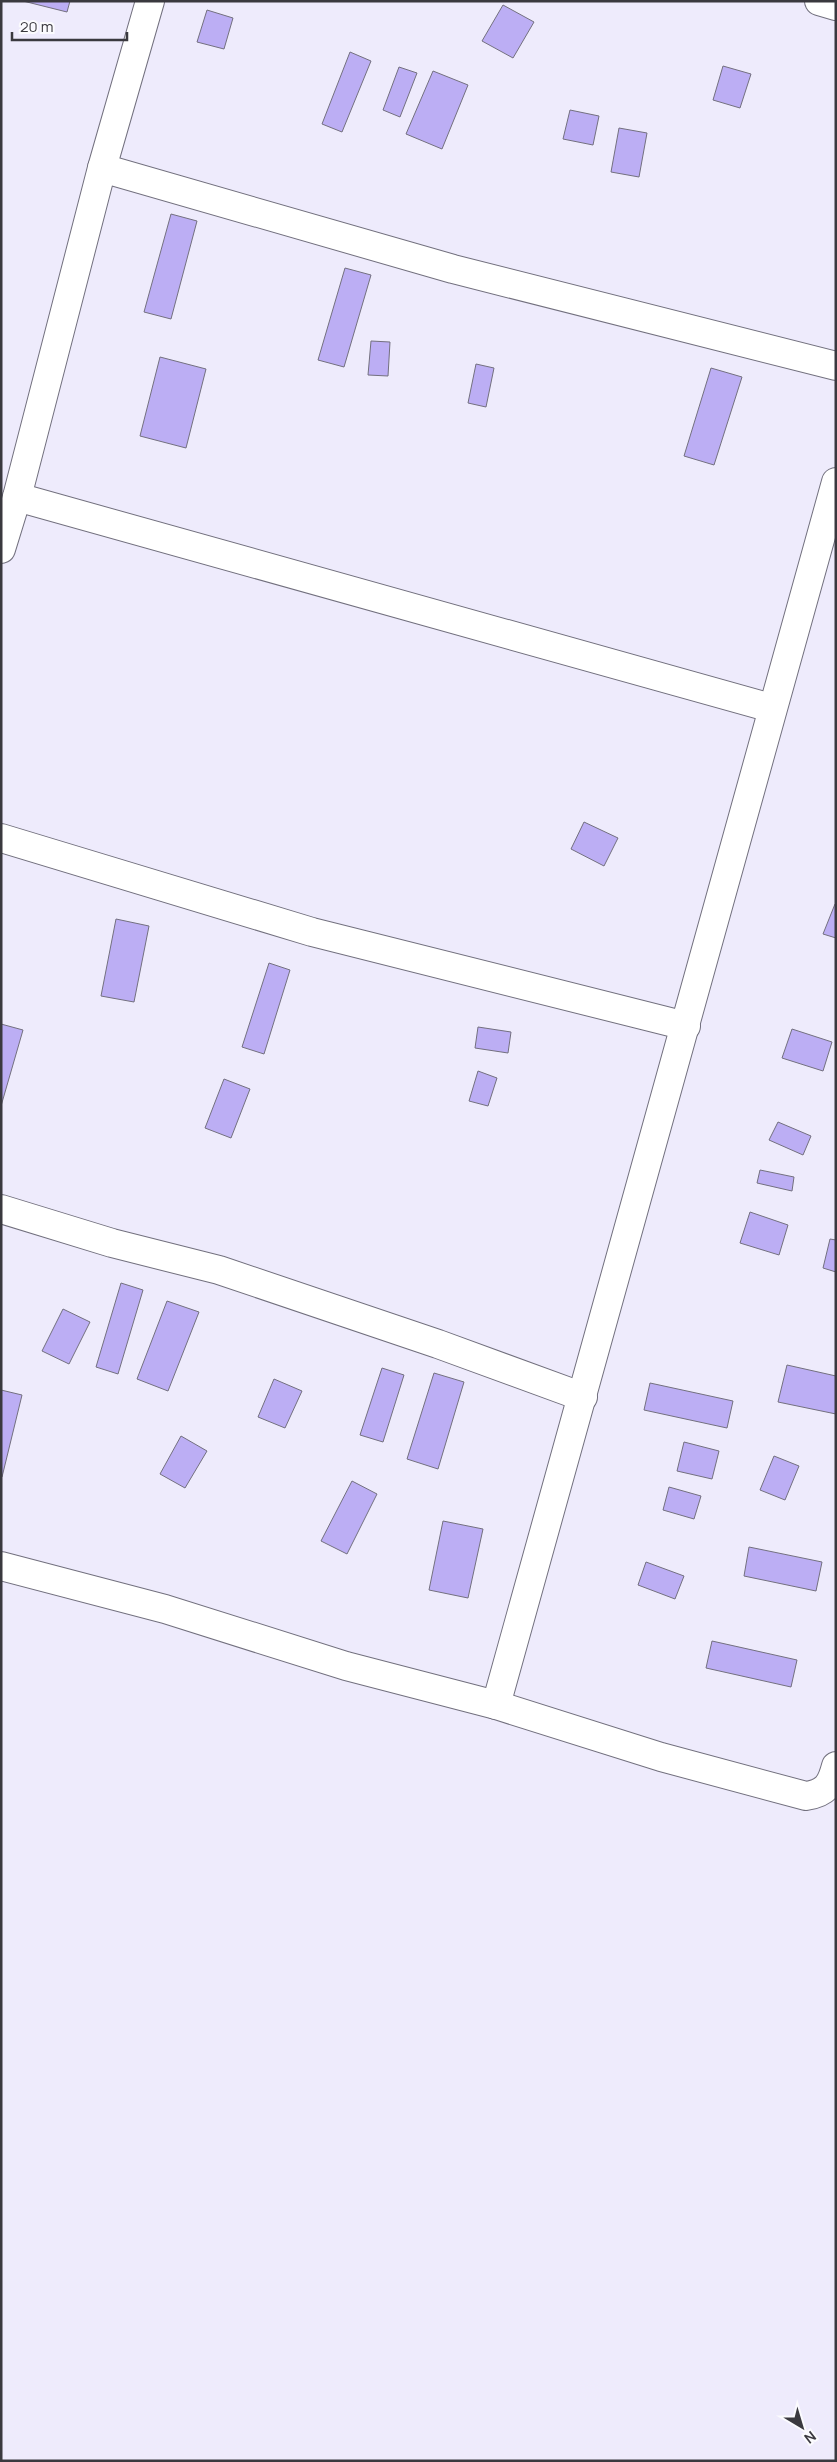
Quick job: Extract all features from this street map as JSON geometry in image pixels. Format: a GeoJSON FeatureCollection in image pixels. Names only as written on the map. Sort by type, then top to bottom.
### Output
{"type":"FeatureCollection","features":[{"type":"Feature","properties":{"kind":"street"},"geometry":{"type":"LineString","coordinates":[[1,549],[17,497],[102,168],[150,1]]}},
{"type":"Feature","properties":{"kind":"street"},"geometry":{"type":"LineString","coordinates":[[819,1],[836,6]]}},
{"type":"Feature","properties":{"kind":"street"},"geometry":{"type":"LineString","coordinates":[[102,168],[454,270],[836,366]]}},
{"type":"Feature","properties":{"kind":"street"},"geometry":{"type":"LineString","coordinates":[[496,1705],[686,1026],[771,708],[836,482]]}},
{"type":"Feature","properties":{"kind":"street"},"geometry":{"type":"LineString","coordinates":[[17,497],[771,708]]}},
{"type":"Feature","properties":{"kind":"street"},"geometry":{"type":"LineString","coordinates":[[1,838],[312,932],[686,1026]]}},
{"type":"Feature","properties":{"kind":"street"},"geometry":{"type":"LineString","coordinates":[[1,1209],[112,1243],[219,1270],[438,1344],[583,1397]]}},
{"type":"Feature","properties":{"kind":"street"},"geometry":{"type":"LineString","coordinates":[[1,1566],[165,1609],[346,1666],[496,1705],[660,1757],[806,1796],[819,1794],[832,1782],[836,1766]]}},
{"type":"Feature","properties":{"kind":"building"},"geometry":{"type":"Polygon","coordinates":[[[23,1],[70,1],[67,12],[23,1]]]}},
{"type":"Feature","properties":{"kind":"building"},"geometry":{"type":"Polygon","coordinates":[[[503,5],[534,22],[513,58],[482,41],[503,5]]]}},
{"type":"Feature","properties":{"kind":"building"},"geometry":{"type":"Polygon","coordinates":[[[207,10],[233,18],[224,49],[197,42],[207,10]]]}},
{"type":"Feature","properties":{"kind":"building"},"geometry":{"type":"Polygon","coordinates":[[[350,52],[371,61],[342,132],[322,124],[350,52]]]}},
{"type":"Feature","properties":{"kind":"building"},"geometry":{"type":"Polygon","coordinates":[[[723,66],[751,74],[740,108],[713,100],[723,66]]]}},
{"type":"Feature","properties":{"kind":"building"},"geometry":{"type":"Polygon","coordinates":[[[399,67],[417,73],[400,117],[383,110],[399,67]]]}},
{"type":"Feature","properties":{"kind":"building"},"geometry":{"type":"Polygon","coordinates":[[[433,71],[468,85],[442,149],[406,134],[433,71]]]}},
{"type":"Feature","properties":{"kind":"building"},"geometry":{"type":"Polygon","coordinates":[[[570,110],[599,116],[593,145],[563,139],[570,110]]]}},
{"type":"Feature","properties":{"kind":"building"},"geometry":{"type":"Polygon","coordinates":[[[619,128],[647,133],[639,177],[611,172],[619,128]]]}},
{"type":"Feature","properties":{"kind":"building"},"geometry":{"type":"Polygon","coordinates":[[[171,214],[197,221],[171,319],[144,312],[171,214]]]}},
{"type":"Feature","properties":{"kind":"building"},"geometry":{"type":"Polygon","coordinates":[[[345,268],[371,275],[344,367],[318,360],[345,268]]]}},
{"type":"Feature","properties":{"kind":"building"},"geometry":{"type":"Polygon","coordinates":[[[371,341],[390,342],[388,376],[368,375],[371,341]]]}},
{"type":"Feature","properties":{"kind":"building"},"geometry":{"type":"Polygon","coordinates":[[[160,357],[206,369],[186,448],[140,436],[160,357]]]}},
{"type":"Feature","properties":{"kind":"building"},"geometry":{"type":"Polygon","coordinates":[[[476,364],[494,368],[486,407],[468,403],[476,364]]]}},
{"type":"Feature","properties":{"kind":"building"},"geometry":{"type":"Polygon","coordinates":[[[711,368],[742,377],[714,465],[684,456],[711,368]]]}},
{"type":"Feature","properties":{"kind":"building"},"geometry":{"type":"Polygon","coordinates":[[[584,822],[618,838],[604,866],[571,849],[584,822]]]}},
{"type":"Feature","properties":{"kind":"building"},"geometry":{"type":"Polygon","coordinates":[[[836,904],[836,938],[823,934],[836,904]]]}},
{"type":"Feature","properties":{"kind":"building"},"geometry":{"type":"Polygon","coordinates":[[[116,919],[149,926],[134,1002],[101,996],[116,919]]]}},
{"type":"Feature","properties":{"kind":"building"},"geometry":{"type":"Polygon","coordinates":[[[269,963],[290,970],[264,1054],[242,1047],[269,963]]]}},
{"type":"Feature","properties":{"kind":"building"},"geometry":{"type":"Polygon","coordinates":[[[1,1024],[23,1030],[1,1106],[1,1024]]]}},
{"type":"Feature","properties":{"kind":"building"},"geometry":{"type":"Polygon","coordinates":[[[478,1027],[511,1032],[508,1053],[475,1048],[478,1027]]]}},
{"type":"Feature","properties":{"kind":"building"},"geometry":{"type":"Polygon","coordinates":[[[792,1029],[832,1042],[823,1071],[782,1058],[792,1029]]]}},
{"type":"Feature","properties":{"kind":"building"},"geometry":{"type":"Polygon","coordinates":[[[478,1071],[497,1078],[488,1106],[469,1101],[478,1071]]]}},
{"type":"Feature","properties":{"kind":"building"},"geometry":{"type":"Polygon","coordinates":[[[224,1079],[250,1089],[231,1138],[205,1128],[224,1079]]]}},
{"type":"Feature","properties":{"kind":"building"},"geometry":{"type":"Polygon","coordinates":[[[778,1122],[811,1136],[803,1155],[769,1140],[778,1122]]]}},
{"type":"Feature","properties":{"kind":"building"},"geometry":{"type":"Polygon","coordinates":[[[760,1170],[794,1177],[792,1191],[757,1183],[760,1170]]]}},
{"type":"Feature","properties":{"kind":"building"},"geometry":{"type":"Polygon","coordinates":[[[750,1212],[788,1225],[779,1255],[740,1243],[750,1212]]]}},
{"type":"Feature","properties":{"kind":"building"},"geometry":{"type":"Polygon","coordinates":[[[830,1239],[836,1240],[836,1272],[823,1268],[830,1239]]]}},
{"type":"Feature","properties":{"kind":"building"},"geometry":{"type":"Polygon","coordinates":[[[121,1283],[143,1290],[118,1374],[96,1367],[121,1283]]]}},
{"type":"Feature","properties":{"kind":"building"},"geometry":{"type":"Polygon","coordinates":[[[167,1301],[199,1312],[168,1391],[137,1379],[167,1301]]]}},
{"type":"Feature","properties":{"kind":"building"},"geometry":{"type":"Polygon","coordinates":[[[63,1309],[90,1322],[69,1364],[42,1351],[63,1309]]]}},
{"type":"Feature","properties":{"kind":"building"},"geometry":{"type":"Polygon","coordinates":[[[787,1365],[836,1376],[836,1414],[778,1402],[787,1365]]]}},
{"type":"Feature","properties":{"kind":"building"},"geometry":{"type":"Polygon","coordinates":[[[382,1368],[404,1375],[383,1442],[360,1435],[382,1368]]]}},
{"type":"Feature","properties":{"kind":"building"},"geometry":{"type":"Polygon","coordinates":[[[434,1373],[464,1382],[438,1469],[407,1459],[434,1373]]]}},
{"type":"Feature","properties":{"kind":"building"},"geometry":{"type":"Polygon","coordinates":[[[274,1379],[302,1391],[285,1428],[258,1417],[274,1379]]]}},
{"type":"Feature","properties":{"kind":"building"},"geometry":{"type":"Polygon","coordinates":[[[650,1383],[733,1401],[727,1428],[644,1410],[650,1383]]]}},
{"type":"Feature","properties":{"kind":"building"},"geometry":{"type":"Polygon","coordinates":[[[1,1390],[22,1395],[2,1477],[1,1477],[1,1390]]]}},
{"type":"Feature","properties":{"kind":"building"},"geometry":{"type":"Polygon","coordinates":[[[181,1436],[207,1451],[185,1488],[160,1474],[181,1436]]]}},
{"type":"Feature","properties":{"kind":"building"},"geometry":{"type":"Polygon","coordinates":[[[684,1442],[719,1451],[712,1479],[677,1471],[684,1442]]]}},
{"type":"Feature","properties":{"kind":"building"},"geometry":{"type":"Polygon","coordinates":[[[774,1456],[799,1466],[785,1500],[760,1490],[774,1456]]]}},
{"type":"Feature","properties":{"kind":"building"},"geometry":{"type":"Polygon","coordinates":[[[352,1481],[377,1494],[347,1554],[321,1541],[352,1481]]]}},
{"type":"Feature","properties":{"kind":"building"},"geometry":{"type":"Polygon","coordinates":[[[669,1487],[701,1496],[694,1519],[663,1510],[669,1487]]]}},
{"type":"Feature","properties":{"kind":"building"},"geometry":{"type":"Polygon","coordinates":[[[443,1521],[483,1529],[468,1598],[429,1590],[443,1521]]]}},
{"type":"Feature","properties":{"kind":"building"},"geometry":{"type":"Polygon","coordinates":[[[749,1547],[822,1562],[816,1591],[744,1576],[749,1547]]]}},
{"type":"Feature","properties":{"kind":"building"},"geometry":{"type":"Polygon","coordinates":[[[646,1562],[684,1576],[675,1599],[638,1585],[646,1562]]]}},
{"type":"Feature","properties":{"kind":"building"},"geometry":{"type":"Polygon","coordinates":[[[712,1641],[797,1660],[791,1687],[706,1668],[712,1641]]]}}]}
